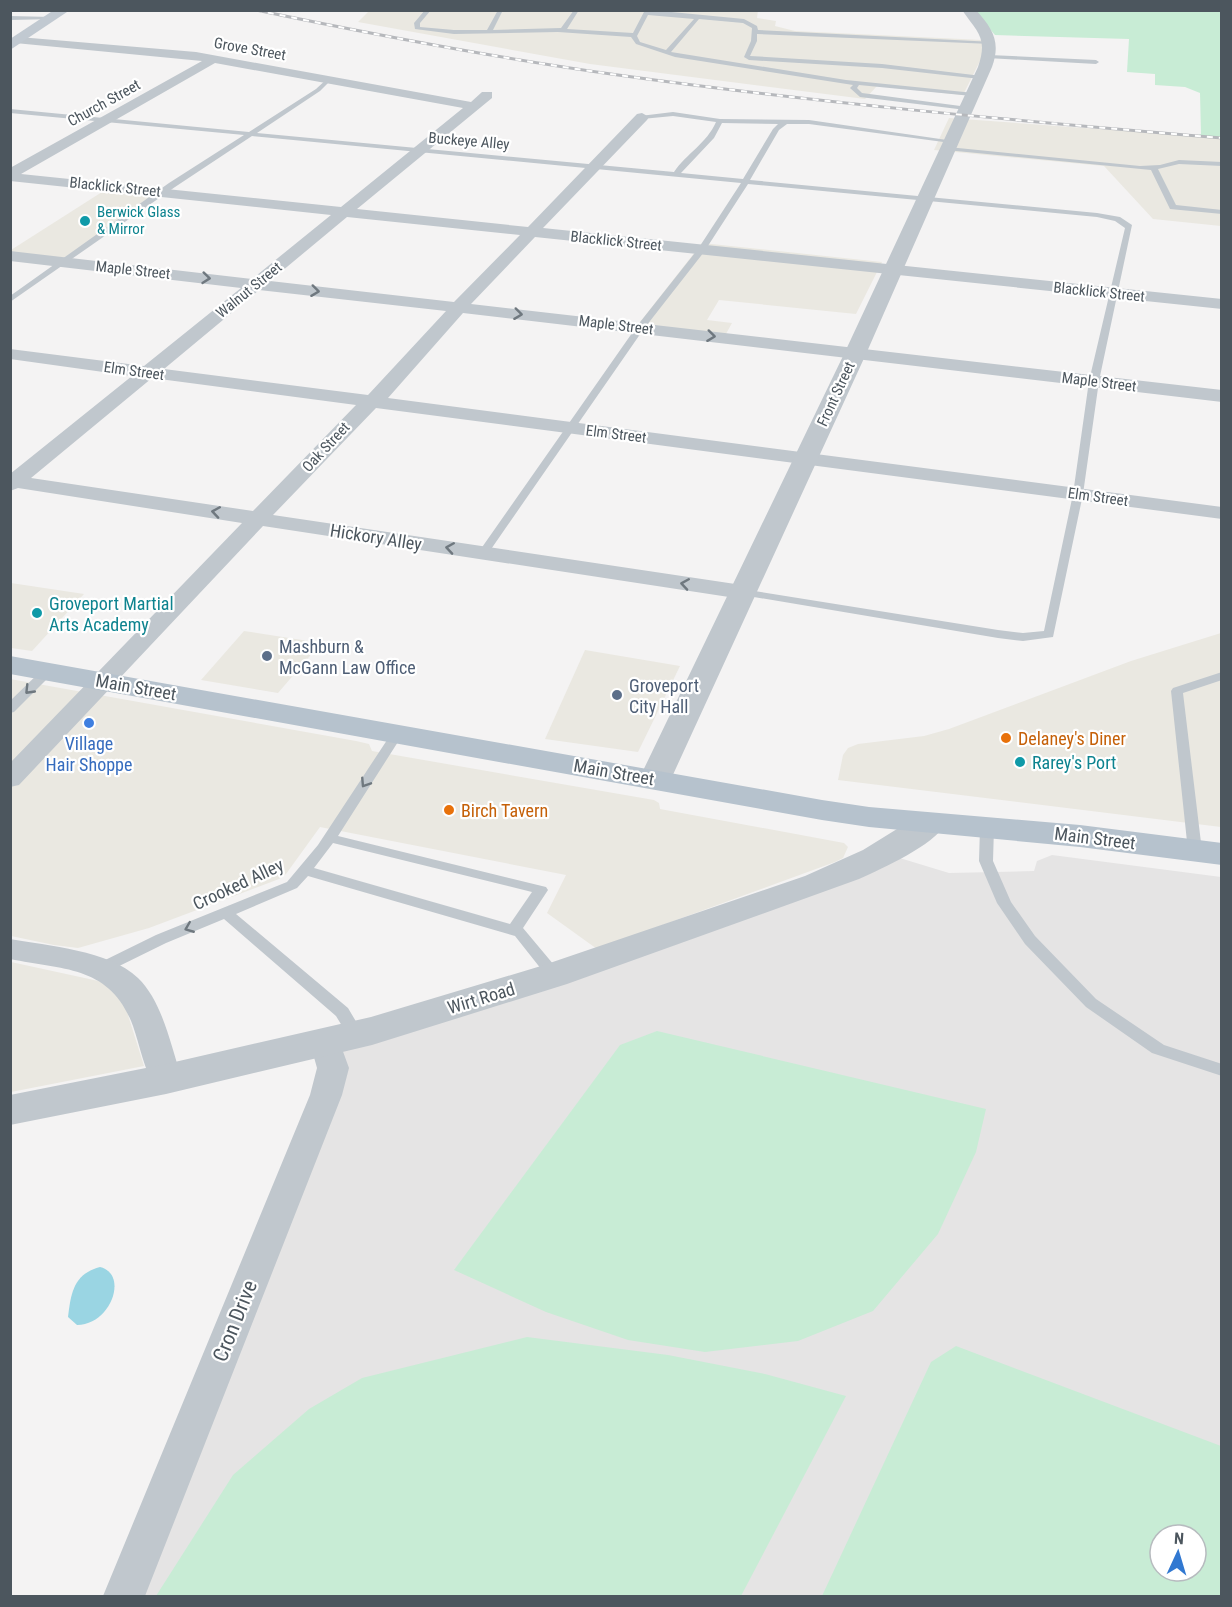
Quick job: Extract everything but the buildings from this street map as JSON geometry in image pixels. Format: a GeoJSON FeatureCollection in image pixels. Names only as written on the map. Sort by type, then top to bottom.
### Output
{"type":"FeatureCollection","features":[{"type":"Feature","properties":{"kind":"main road"},"geometry":{"type":"LineString","coordinates":[[15,44],[58,15]]}},
{"type":"Feature","properties":{"kind":"main road","name":"Main Street"},"geometry":{"type":"LineString","coordinates":[[10,665],[822,810],[1208,852]]}},
{"type":"Feature","properties":{"kind":"street"},"geometry":{"type":"LineString","coordinates":[[968,10],[987,33],[990,50]]}},
{"type":"Feature","properties":{"kind":"street","name":"Grove Street"},"geometry":{"type":"LineString","coordinates":[[15,44],[214,59],[473,106]]}},
{"type":"Feature","properties":{"kind":"street","name":"Front Street"},"geometry":{"type":"LineString","coordinates":[[655,779],[855,354],[980,77],[990,50]]}},
{"type":"Feature","properties":{"kind":"street","name":"Church Street"},"geometry":{"type":"LineString","coordinates":[[10,175],[214,59]]}},
{"type":"Feature","properties":{"kind":"street","name":"Walnut Street"},"geometry":{"type":"LineString","coordinates":[[12,482],[488,95]]}},
{"type":"Feature","properties":{"kind":"street","name":"Oak Street"},"geometry":{"type":"LineString","coordinates":[[10,779],[642,117]]}},
{"type":"Feature","properties":{"kind":"street","name":"Blacklick Street"},"geometry":{"type":"LineString","coordinates":[[10,175],[1221,304]]}},
{"type":"Feature","properties":{"kind":"street","name":"Maple Street"},"geometry":{"type":"LineString","coordinates":[[10,256],[1221,396]]}},
{"type":"Feature","properties":{"kind":"street","name":"Elm Street"},"geometry":{"type":"LineString","coordinates":[[10,354],[1221,513]]}},
{"type":"Feature","properties":{"kind":"street","name":"Hickory Alley"},"geometry":{"type":"LineString","coordinates":[[12,482],[742,592]]}},
{"type":"Feature","properties":{"kind":"street","name":"Wirt Road"},"geometry":{"type":"LineString","coordinates":[[10,1110],[166,1079],[341,1039],[554,975],[860,867],[899,847],[930,823]]}},
{"type":"Feature","properties":{"kind":"street"},"geometry":{"type":"LineString","coordinates":[[10,949],[100,969],[117,975],[129,987],[138,1002],[166,1079]]}},
{"type":"Feature","properties":{"kind":"street","name":"Cron Drive"},"geometry":{"type":"LineString","coordinates":[[124,1596],[326,1095],[341,1039]]}},
{"type":"Feature","properties":{"kind":"lane"},"geometry":{"type":"LineString","coordinates":[[429,10],[417,23],[417,28],[431,31],[489,32],[563,30],[634,35]]}},
{"type":"Feature","properties":{"kind":"lane"},"geometry":{"type":"LineString","coordinates":[[489,32],[501,10]]}},
{"type":"Feature","properties":{"kind":"lane"},"geometry":{"type":"LineString","coordinates":[[563,30],[577,10]]}},
{"type":"Feature","properties":{"kind":"lane"},"geometry":{"type":"LineString","coordinates":[[634,35],[647,12],[744,21],[755,27],[754,41],[747,57]]}},
{"type":"Feature","properties":{"kind":"lane"},"geometry":{"type":"LineString","coordinates":[[10,18],[58,15]]}},
{"type":"Feature","properties":{"kind":"lane"},"geometry":{"type":"LineString","coordinates":[[668,52],[698,17]]}},
{"type":"Feature","properties":{"kind":"lane"},"geometry":{"type":"LineString","coordinates":[[755,32],[990,50],[1096,62]]}},
{"type":"Feature","properties":{"kind":"lane"},"geometry":{"type":"LineString","coordinates":[[634,35],[638,43],[668,52],[969,101]]}},
{"type":"Feature","properties":{"kind":"lane"},"geometry":{"type":"LineString","coordinates":[[730,63],[747,57],[882,66],[980,77]]}},
{"type":"Feature","properties":{"kind":"lane"},"geometry":{"type":"LineString","coordinates":[[10,300],[164,192],[318,90],[328,80]]}},
{"type":"Feature","properties":{"kind":"lane"},"geometry":{"type":"LineString","coordinates":[[858,83],[853,88],[860,95],[969,101]]}},
{"type":"Feature","properties":{"kind":"lane","name":"Buckeye Alley"},"geometry":{"type":"LineString","coordinates":[[10,111],[677,174],[1117,219],[1127,225],[1130,230],[1113,293]]}},
{"type":"Feature","properties":{"kind":"lane"},"geometry":{"type":"LineString","coordinates":[[642,117],[673,114],[720,121],[809,122],[949,145],[1152,167],[1179,162],[1221,164]]}},
{"type":"Feature","properties":{"kind":"lane"},"geometry":{"type":"LineString","coordinates":[[677,174],[689,156],[706,144],[720,121]]}},
{"type":"Feature","properties":{"kind":"lane"},"geometry":{"type":"LineString","coordinates":[[483,553],[640,328],[701,250],[760,159],[776,129],[785,122]]}},
{"type":"Feature","properties":{"kind":"lane"},"geometry":{"type":"LineString","coordinates":[[1152,167],[1173,207],[1221,212]]}},
{"type":"Feature","properties":{"kind":"lane"},"geometry":{"type":"LineString","coordinates":[[742,592],[998,634],[1023,637],[1049,634],[1078,494],[1094,381],[1113,293]]}},
{"type":"Feature","properties":{"kind":"lane"},"geometry":{"type":"LineString","coordinates":[[10,709],[47,672]]}},
{"type":"Feature","properties":{"kind":"lane"},"geometry":{"type":"LineString","coordinates":[[1208,852],[1177,691],[1221,676]]}},
{"type":"Feature","properties":{"kind":"lane","name":"Crooked Alley"},"geometry":{"type":"LineString","coordinates":[[100,969],[161,939],[292,885],[329,838],[398,734]]}},
{"type":"Feature","properties":{"kind":"lane"},"geometry":{"type":"LineString","coordinates":[[987,828],[986,861],[1004,903],[1030,940],[1091,1003],[1148,1042],[1158,1048],[1221,1070]]}},
{"type":"Feature","properties":{"kind":"lane"},"geometry":{"type":"LineString","coordinates":[[329,838],[541,890],[514,930]]}},
{"type":"Feature","properties":{"kind":"lane"},"geometry":{"type":"LineString","coordinates":[[304,870],[520,932],[554,975]]}},
{"type":"Feature","properties":{"kind":"lane"},"geometry":{"type":"LineString","coordinates":[[226,913],[342,1012],[341,1039]]}},
{"type":"Feature","properties":{"kind":"shaded area"},"geometry":{"type":"Polygon","coordinates":[[[370,10],[758,10],[757,18],[776,21],[775,26],[795,31],[982,40],[983,55],[963,95],[877,86],[865,99],[590,64],[358,22],[370,10]]]}},
{"type":"Feature","properties":{"kind":"shaded area"},"geometry":{"type":"Polygon","coordinates":[[[949,118],[1221,138],[1221,226],[1153,219],[1104,166],[934,150],[949,118]]]}},
{"type":"Feature","properties":{"kind":"shaded area","name":"Berwick Glass & Mirror"},"geometry":{"type":"Polygon","coordinates":[[[102,192],[153,197],[61,260],[11,254],[11,250],[102,192]]]}},
{"type":"Feature","properties":{"kind":"shaded area"},"geometry":{"type":"Polygon","coordinates":[[[702,243],[882,262],[856,314],[719,300],[707,320],[732,323],[722,341],[633,331],[702,243]]]}},
{"type":"Feature","properties":{"kind":"shaded area"},"geometry":{"type":"Polygon","coordinates":[[[11,583],[84,594],[32,651],[11,648],[11,583]]]}},
{"type":"Feature","properties":{"kind":"shaded area"},"geometry":{"type":"Polygon","coordinates":[[[244,631],[321,643],[278,693],[201,680],[244,631]]]}},
{"type":"Feature","properties":{"kind":"shaded area"},"geometry":{"type":"Polygon","coordinates":[[[1221,633],[1221,827],[838,780],[843,755],[848,748],[858,744],[924,736],[949,729],[1131,661],[1221,633]]]}},
{"type":"Feature","properties":{"kind":"shaded area"},"geometry":{"type":"Polygon","coordinates":[[[585,650],[680,666],[638,752],[545,739],[585,650]]]}},
{"type":"Feature","properties":{"kind":"shaded area"},"geometry":{"type":"Polygon","coordinates":[[[10,679],[356,741],[369,744],[372,751],[654,800],[659,803],[660,809],[844,843],[848,847],[843,858],[835,862],[597,949],[547,913],[566,875],[320,827],[286,874],[279,879],[149,928],[78,948],[54,945],[11,936],[10,679]]]}},
{"type":"Feature","properties":{"kind":"shaded area"},"geometry":{"type":"Polygon","coordinates":[[[881,855],[949,873],[1034,871],[1037,861],[1052,855],[1221,877],[1221,1596],[124,1596],[326,1095],[326,1043],[881,855]]]}},
{"type":"Feature","properties":{"kind":"shaded area"},"geometry":{"type":"Polygon","coordinates":[[[11,962],[103,982],[123,999],[144,1066],[11,1092],[11,962]]]}},
{"type":"Feature","properties":{"kind":"green space"},"geometry":{"type":"Polygon","coordinates":[[[974,11],[1221,11],[1221,138],[1196,136],[1201,134],[1200,93],[1185,87],[1155,85],[1155,74],[1127,72],[1129,39],[995,35],[974,11]]]}},
{"type":"Feature","properties":{"kind":"green space"},"geometry":{"type":"Polygon","coordinates":[[[657,1031],[986,1109],[976,1152],[938,1234],[873,1311],[798,1341],[705,1352],[628,1340],[546,1312],[454,1270],[620,1045],[657,1031]]]}},
{"type":"Feature","properties":{"kind":"green space"},"geometry":{"type":"Polygon","coordinates":[[[527,1337],[668,1355],[765,1374],[846,1396],[741,1596],[156,1596],[233,1475],[309,1409],[362,1378],[527,1337]]]}},
{"type":"Feature","properties":{"kind":"green space"},"geometry":{"type":"Polygon","coordinates":[[[956,1346],[1221,1446],[1221,1596],[822,1596],[931,1362],[956,1346]]]}},
{"type":"Feature","properties":{"kind":"water"},"geometry":{"type":"Polygon","coordinates":[[[100,1267],[109,1272],[113,1279],[112,1299],[99,1317],[89,1323],[77,1325],[68,1317],[75,1285],[84,1274],[100,1267]]]}},
{"type":"Feature","properties":{"kind":"railway"},"geometry":{"type":"LineString","coordinates":[[256,10],[481,54],[693,85],[919,111],[1222,138]]}},
{"type":"Feature","properties":{"kind":"place","name":"Berwick Glass & Mirror"},"geometry":{"type":"Point","coordinates":[85,221]}},
{"type":"Feature","properties":{"kind":"place","name":"Groveport Martial Arts Academy"},"geometry":{"type":"Point","coordinates":[37,613]}},
{"type":"Feature","properties":{"kind":"place","name":"Mashburn & McGann Law Office"},"geometry":{"type":"Point","coordinates":[267,656]}},
{"type":"Feature","properties":{"kind":"place","name":"Groveport City Hall"},"geometry":{"type":"Point","coordinates":[617,695]}},
{"type":"Feature","properties":{"kind":"place","name":"Village Hair Shoppe"},"geometry":{"type":"Point","coordinates":[89,723]}},
{"type":"Feature","properties":{"kind":"place","name":"Delaney's Diner"},"geometry":{"type":"Point","coordinates":[1006,738]}},
{"type":"Feature","properties":{"kind":"place","name":"Rarey's Port"},"geometry":{"type":"Point","coordinates":[1020,762]}},
{"type":"Feature","properties":{"kind":"place","name":"Birch Tavern"},"geometry":{"type":"Point","coordinates":[449,810]}}]}
